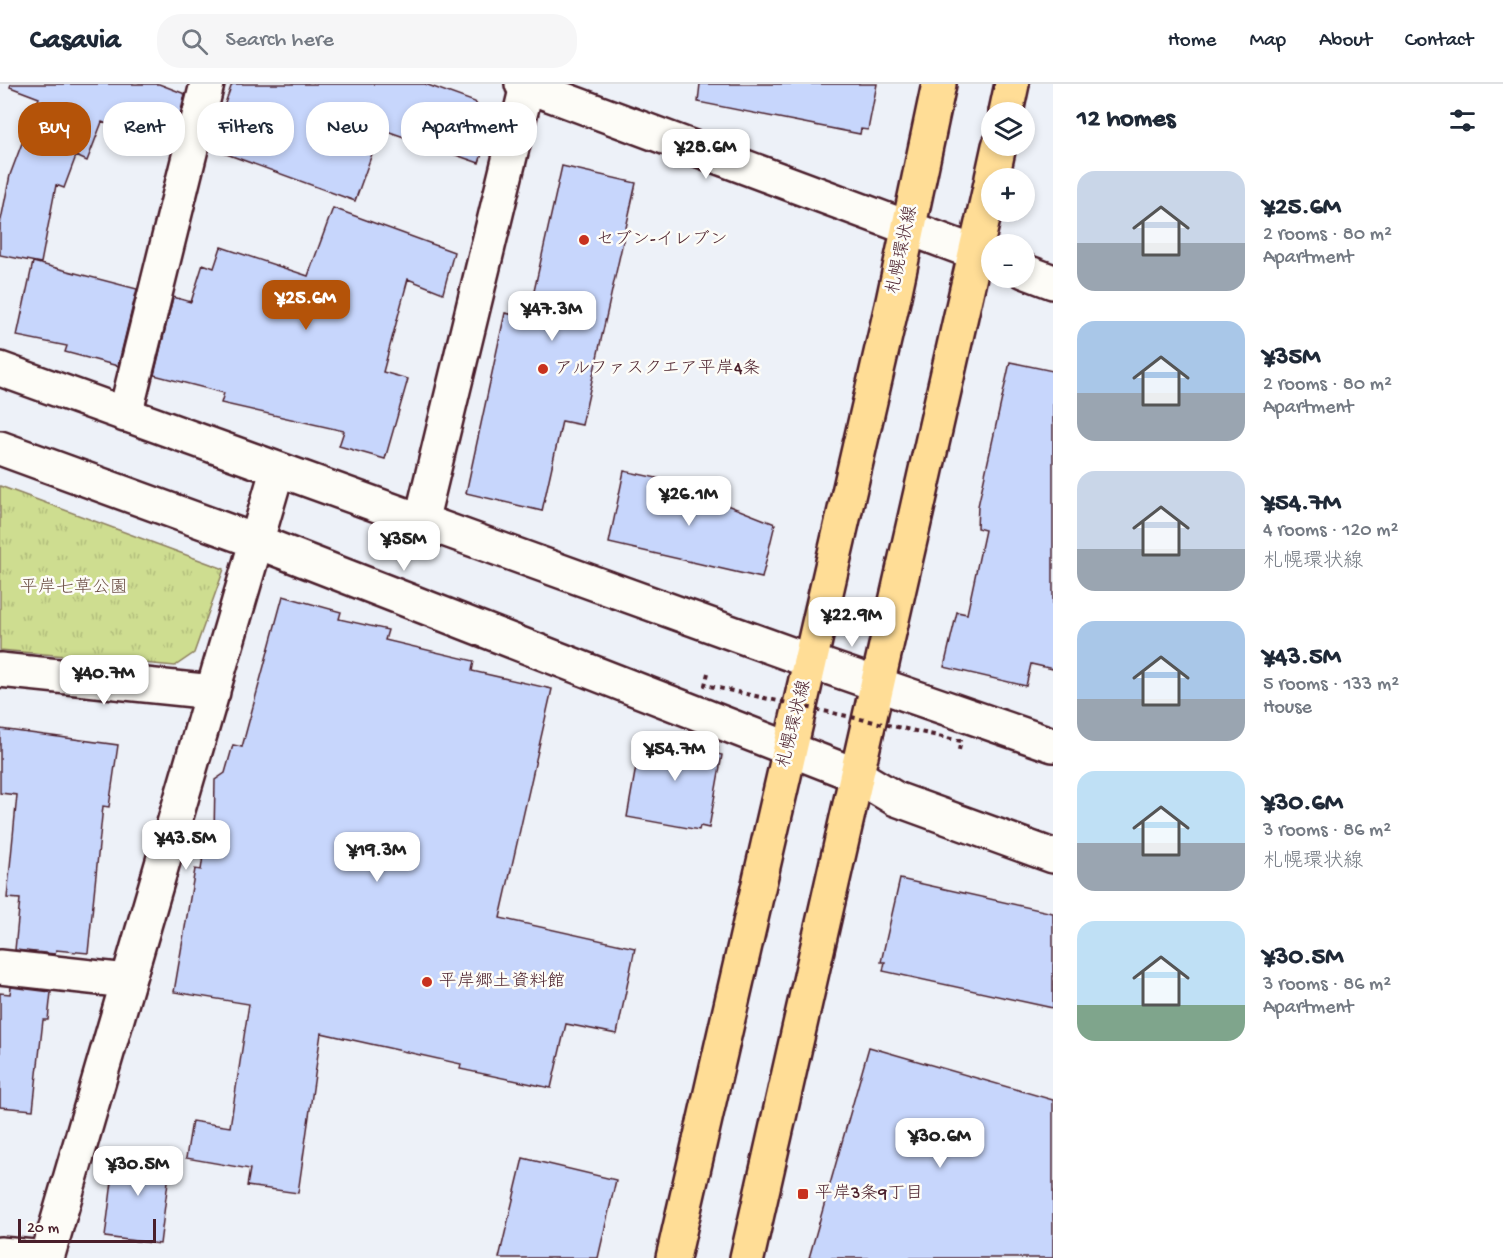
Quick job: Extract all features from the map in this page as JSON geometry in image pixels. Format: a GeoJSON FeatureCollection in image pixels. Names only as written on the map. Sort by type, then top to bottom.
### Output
{"type":"FeatureCollection","features":[{"type":"Feature","properties":{"kind":"main road","name":"札幌環状線"},"geometry":{"type":"LineString","coordinates":[[673,1258],[939,84]]}},
{"type":"Feature","properties":{"kind":"main road"},"geometry":{"type":"LineString","coordinates":[[1008,102],[1012,84]]}},
{"type":"Feature","properties":{"kind":"main road"},"geometry":{"type":"LineString","coordinates":[[747,1258],[877,683],[981,264]]}},
{"type":"Feature","properties":{"kind":"street"},"geometry":{"type":"LineString","coordinates":[[125,415],[207,84]]}},
{"type":"Feature","properties":{"kind":"street"},"geometry":{"type":"LineString","coordinates":[[422,522],[524,85],[981,255]]}},
{"type":"Feature","properties":{"kind":"street"},"geometry":{"type":"LineString","coordinates":[[1035,275],[1053,282]]}},
{"type":"Feature","properties":{"kind":"street"},"geometry":{"type":"LineString","coordinates":[[0,369],[277,471],[1053,745]]}},
{"type":"Feature","properties":{"kind":"street"},"geometry":{"type":"LineString","coordinates":[[0,448],[258,542],[856,775],[896,799],[1053,856]]}},
{"type":"Feature","properties":{"kind":"street"},"geometry":{"type":"LineString","coordinates":[[0,1254],[47,1258],[277,471]]}},
{"type":"Feature","properties":{"kind":"street"},"geometry":{"type":"LineString","coordinates":[[0,670],[213,692]]}},
{"type":"Feature","properties":{"kind":"street"},"geometry":{"type":"LineString","coordinates":[[0,967],[127,981]]}},
{"type":"Feature","properties":{"kind":"path"},"geometry":{"type":"LineString","coordinates":[[708,673],[705,685],[961,741],[958,754]]}},
{"type":"Feature","properties":{"kind":"green space","name":"平岸七草公園"},"geometry":{"type":"Polygon","coordinates":[[[0,486],[224,569],[194,653],[175,666],[0,650],[0,486]]]}},
{"type":"Feature","properties":{"kind":"building"},"geometry":{"type":"Polygon","coordinates":[[[11,84],[159,84],[185,94],[183,102],[103,102],[103,122],[91,151],[91,102],[37,102],[39,98],[10,87],[11,84]]]}},
{"type":"Feature","properties":{"kind":"building"},"geometry":{"type":"Polygon","coordinates":[[[232,84],[425,84],[475,102],[401,102],[401,136],[389,132],[389,102],[306,102],[306,156],[371,156],[355,201],[232,156],[294,156],[294,102],[226,102],[232,84]]]}},
{"type":"Feature","properties":{"kind":"building"},"geometry":{"type":"Polygon","coordinates":[[[700,84],[877,84],[868,130],[861,129],[860,134],[698,102],[700,84]]]}},
{"type":"Feature","properties":{"kind":"building"},"geometry":{"type":"Polygon","coordinates":[[[18,154],[18,156],[76,156],[64,188],[56,185],[41,263],[0,255],[0,225],[10,175],[18,154]]]}},
{"type":"Feature","properties":{"kind":"building"},"geometry":{"type":"Polygon","coordinates":[[[76,156],[89,156],[87,161],[76,156]]]}},
{"type":"Feature","properties":{"kind":"building"},"geometry":{"type":"Polygon","coordinates":[[[459,156],[481,156],[479,163],[459,156]]]}},
{"type":"Feature","properties":{"kind":"building"},"geometry":{"type":"Polygon","coordinates":[[[562,166],[636,183],[582,425],[562,421],[542,511],[466,493],[505,313],[528,318],[562,166]]]}},
{"type":"Feature","properties":{"kind":"building"},"geometry":{"type":"Polygon","coordinates":[[[333,208],[454,252],[443,293],[408,279],[383,372],[408,379],[385,459],[339,446],[344,431],[221,403],[224,393],[154,375],[173,297],[191,302],[203,264],[214,268],[221,247],[308,276],[333,208]]]}},
{"type":"Feature","properties":{"kind":"building"},"geometry":{"type":"Polygon","coordinates":[[[33,262],[137,289],[118,366],[65,352],[67,346],[17,336],[33,262]]]}},
{"type":"Feature","properties":{"kind":"building"},"geometry":{"type":"Polygon","coordinates":[[[1010,362],[1053,371],[1053,669],[1031,664],[1026,686],[944,667],[957,612],[967,614],[985,530],[977,528],[978,506],[1010,362]]]}},
{"type":"Feature","properties":{"kind":"building"},"geometry":{"type":"Polygon","coordinates":[[[624,471],[676,482],[676,485],[775,524],[762,578],[609,543],[624,471]]]}},
{"type":"Feature","properties":{"kind":"building"},"geometry":{"type":"Polygon","coordinates":[[[283,596],[341,612],[339,619],[388,630],[385,640],[474,661],[472,671],[552,689],[500,918],[635,948],[617,1034],[566,1024],[551,1088],[460,1069],[461,1064],[321,1033],[298,1193],[247,1186],[250,1169],[186,1158],[192,1121],[230,1127],[249,1004],[174,992],[195,869],[201,870],[206,835],[214,836],[215,780],[225,773],[233,745],[242,747],[283,596]]]}},
{"type":"Feature","properties":{"kind":"building"},"geometry":{"type":"Polygon","coordinates":[[[0,729],[118,745],[109,807],[103,806],[88,953],[56,950],[55,954],[15,950],[20,899],[7,898],[17,795],[0,793],[0,729]]]}},
{"type":"Feature","properties":{"kind":"building"},"geometry":{"type":"Polygon","coordinates":[[[642,733],[718,747],[717,754],[722,755],[709,828],[700,826],[699,830],[627,817],[642,733]]]}},
{"type":"Feature","properties":{"kind":"building"},"geometry":{"type":"Polygon","coordinates":[[[900,879],[1053,913],[1053,1008],[883,971],[885,962],[881,962],[900,879]]]}},
{"type":"Feature","properties":{"kind":"building"},"geometry":{"type":"Polygon","coordinates":[[[11,987],[51,992],[48,1020],[43,1020],[33,1110],[0,1107],[0,993],[10,994],[11,987]]]}},
{"type":"Feature","properties":{"kind":"building"},"geometry":{"type":"Polygon","coordinates":[[[869,1047],[1053,1100],[1053,1258],[809,1258],[869,1047]]]}},
{"type":"Feature","properties":{"kind":"building"},"geometry":{"type":"Polygon","coordinates":[[[116,1150],[171,1158],[160,1244],[105,1237],[116,1150]]]}},
{"type":"Feature","properties":{"kind":"building"},"geometry":{"type":"Polygon","coordinates":[[[523,1158],[616,1180],[598,1258],[499,1258],[523,1158]]]}},
{"type":"Feature","properties":{"kind":"place","name":"セブン-イレブン"},"geometry":{"type":"Point","coordinates":[584,240]}},
{"type":"Feature","properties":{"kind":"place","name":"アルファスクエア平岸4条"},"geometry":{"type":"Point","coordinates":[543,369]}},
{"type":"Feature","properties":{"kind":"place","name":"平岸郷土資料館"},"geometry":{"type":"Point","coordinates":[427,982]}},
{"type":"Feature","properties":{"kind":"place","name":"平岸3条9丁目"},"geometry":{"type":"Point","coordinates":[803,1194]}}]}
